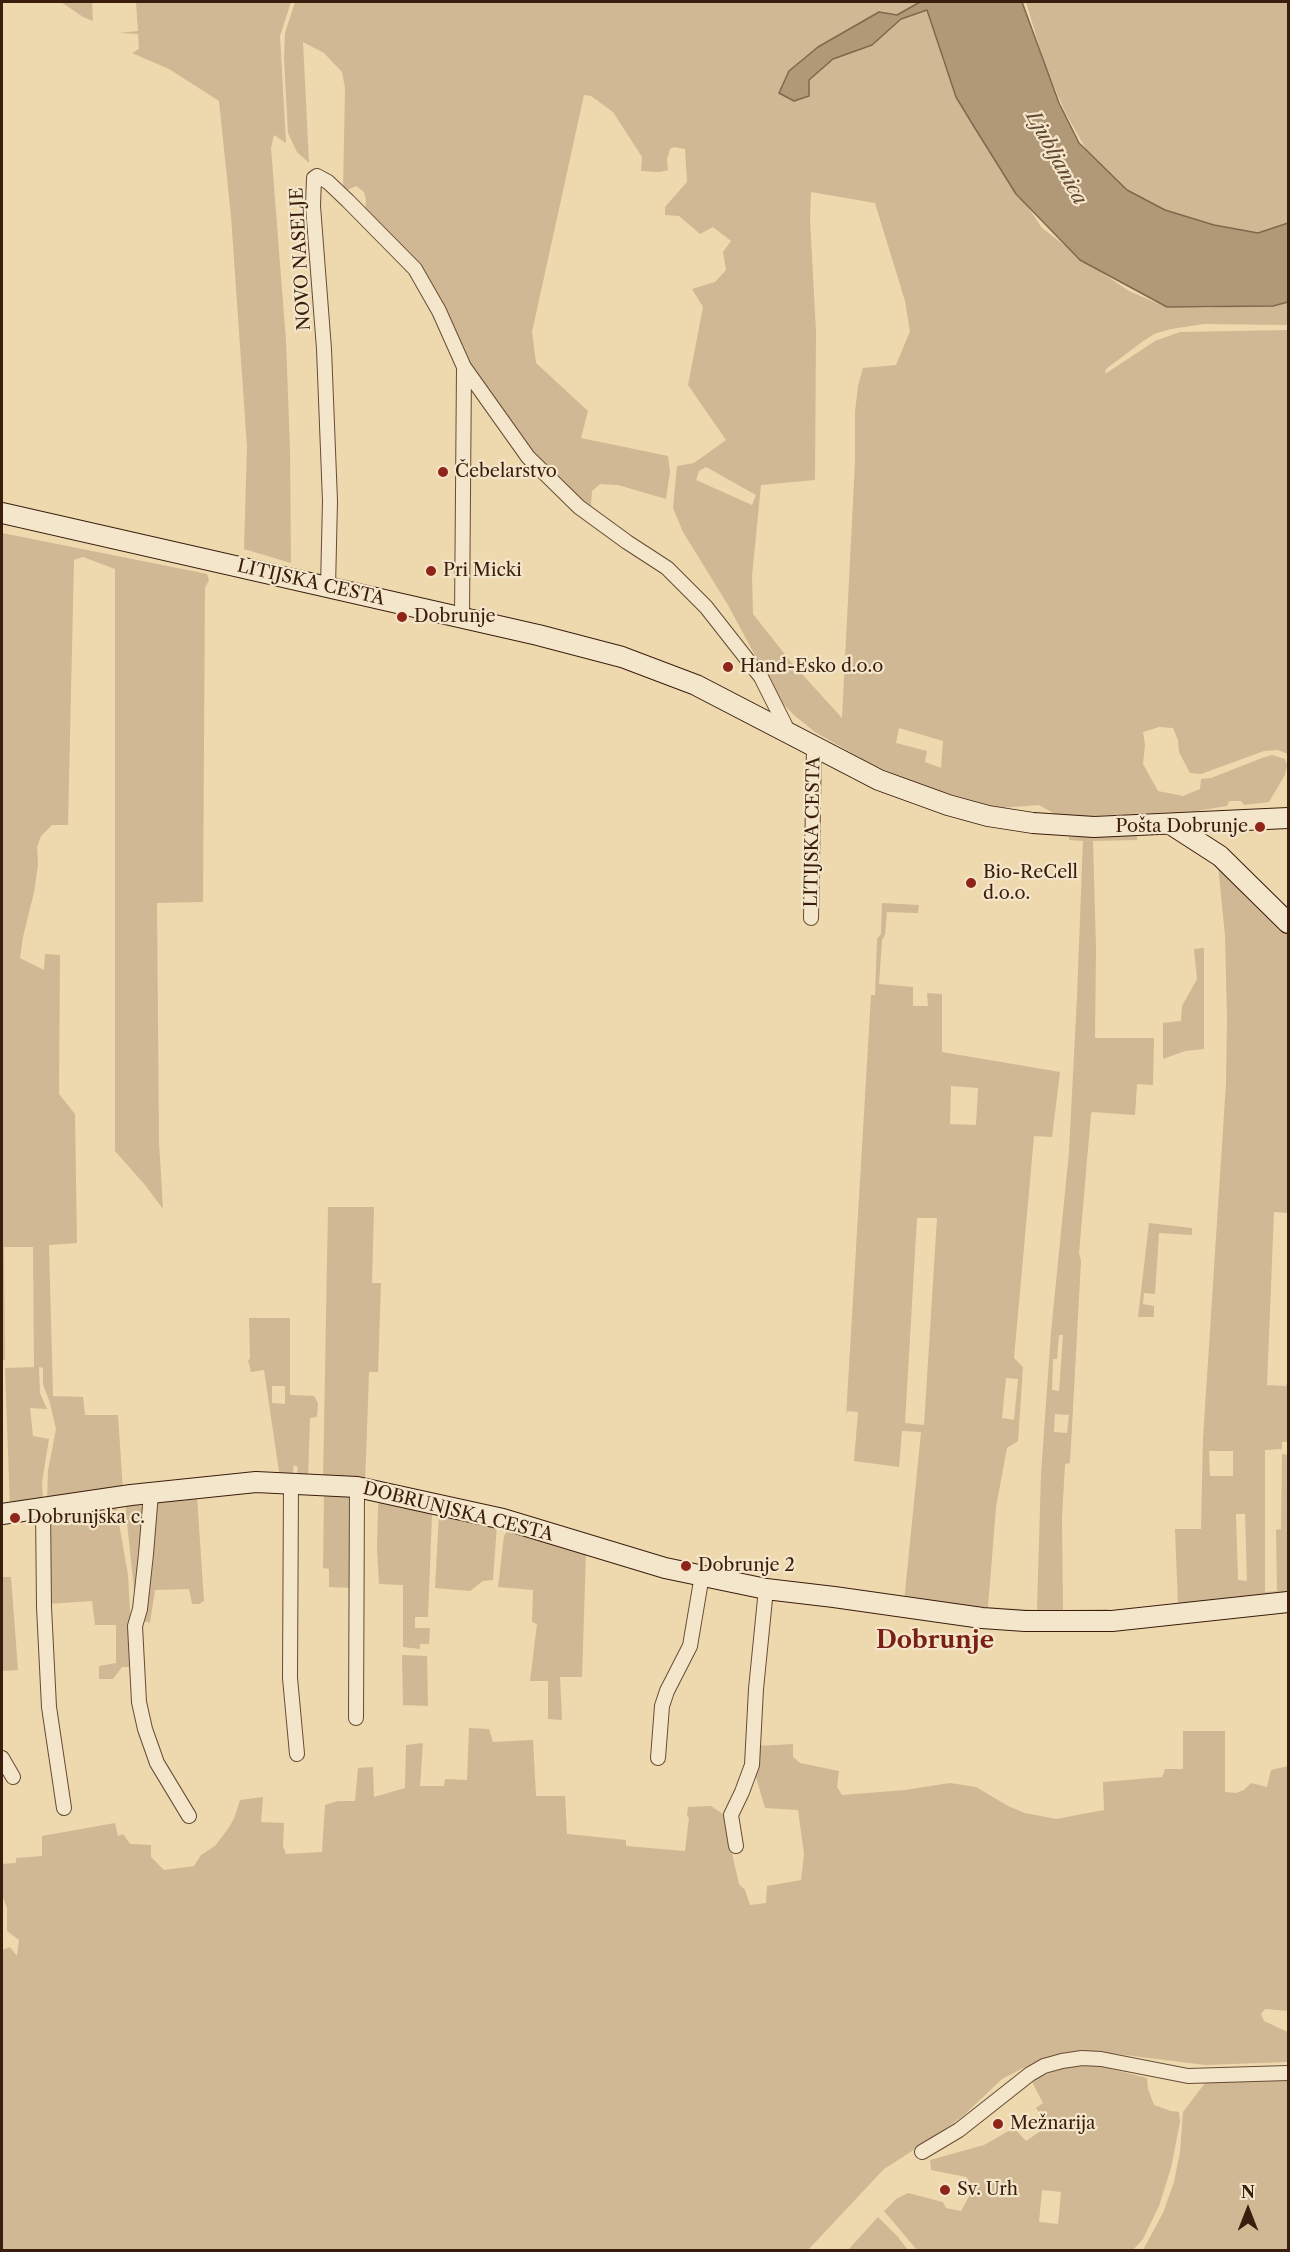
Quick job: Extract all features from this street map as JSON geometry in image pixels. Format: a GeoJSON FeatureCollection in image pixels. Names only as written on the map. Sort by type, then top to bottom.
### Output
{"type":"FeatureCollection","features":[{"type":"Feature","properties":{"kind":"street","name":"NOVO NASELJE"},"geometry":{"type":"LineString","coordinates":[[328,586],[329,483],[324,349],[314,206],[315,177],[319,176],[348,201],[415,269],[440,311],[464,367],[523,450],[558,488],[592,517],[667,568],[706,607],[761,677],[789,733]]}},
{"type":"Feature","properties":{"kind":"street","name":"NOVO NASELJE"},"geometry":{"type":"LineString","coordinates":[[462,617],[465,493],[464,367]]}},
{"type":"Feature","properties":{"kind":"street","name":"LITIJSKA CESTA"},"geometry":{"type":"LineString","coordinates":[[2,513],[462,617],[562,641],[650,666],[696,686],[879,780],[948,805],[988,816],[1062,826],[1172,825],[1288,818]]}},
{"type":"Feature","properties":{"kind":"street","name":"LITIJSKA CESTA"},"geometry":{"type":"LineString","coordinates":[[811,918],[814,747]]}},
{"type":"Feature","properties":{"kind":"street"},"geometry":{"type":"LineString","coordinates":[[1172,825],[1233,867],[1288,922]]}},
{"type":"Feature","properties":{"kind":"street","name":"DOBRUNJSKA CESTA"},"geometry":{"type":"LineString","coordinates":[[2,1514],[151,1492],[256,1482],[357,1487],[503,1519],[664,1568],[766,1589],[982,1618],[1025,1621],[1146,1618],[1288,1602]]}},
{"type":"Feature","properties":{"kind":"street"},"geometry":{"type":"LineString","coordinates":[[291,1483],[290,1678],[297,1754]]}},
{"type":"Feature","properties":{"kind":"street"},"geometry":{"type":"LineString","coordinates":[[356,1718],[357,1487]]}},
{"type":"Feature","properties":{"kind":"street"},"geometry":{"type":"LineString","coordinates":[[151,1492],[144,1576],[135,1626],[140,1702],[145,1729],[155,1757],[189,1816]]}},
{"type":"Feature","properties":{"kind":"street"},"geometry":{"type":"LineString","coordinates":[[43,1508],[44,1607],[49,1707],[64,1808]]}},
{"type":"Feature","properties":{"kind":"street"},"geometry":{"type":"LineString","coordinates":[[658,1758],[662,1706],[667,1691],[690,1646],[702,1575]]}},
{"type":"Feature","properties":{"kind":"street"},"geometry":{"type":"LineString","coordinates":[[736,1846],[730,1815],[752,1765],[756,1677],[766,1589]]}},
{"type":"Feature","properties":{"kind":"street"},"geometry":{"type":"LineString","coordinates":[[2,1758],[13,1777]]}},
{"type":"Feature","properties":{"kind":"street"},"geometry":{"type":"LineString","coordinates":[[922,2152],[959,2130],[1030,2074],[1044,2066],[1062,2061],[1082,2058],[1101,2059],[1188,2076],[1288,2073]]}},
{"type":"Feature","properties":{"kind":"shaded area"},"geometry":{"type":"Polygon","coordinates":[[[61,2],[92,2],[93,21],[83,17],[61,2]]]}},
{"type":"Feature","properties":{"kind":"shaded area"},"geometry":{"type":"Polygon","coordinates":[[[136,2],[291,2],[280,36],[286,143],[274,135],[271,148],[286,341],[291,563],[244,549],[247,447],[231,216],[219,101],[169,69],[132,53],[139,49],[138,34],[119,33],[138,31],[136,2]]]}},
{"type":"Feature","properties":{"kind":"shaded area"},"geometry":{"type":"Polygon","coordinates":[[[295,2],[925,2],[944,64],[960,105],[1042,228],[1129,291],[1166,307],[1210,308],[1255,303],[1288,303],[1288,325],[1204,324],[1171,329],[1154,334],[1142,342],[1106,369],[1105,374],[1155,341],[1180,332],[1288,330],[1288,754],[1278,750],[1264,751],[1201,774],[1190,773],[1179,752],[1178,740],[1173,728],[1159,727],[1143,732],[1145,745],[1143,764],[1158,791],[1183,796],[1200,789],[1201,779],[1211,778],[1272,755],[1285,759],[1287,765],[1285,775],[1269,802],[1244,805],[1241,801],[1229,801],[1227,806],[1196,811],[1071,817],[1057,815],[1039,805],[999,808],[912,783],[862,759],[815,732],[779,700],[728,605],[683,532],[673,508],[677,466],[694,463],[726,440],[688,385],[703,307],[692,289],[715,282],[726,270],[723,252],[731,241],[713,227],[700,234],[679,216],[665,215],[665,207],[687,182],[685,149],[674,147],[670,149],[667,159],[668,170],[641,171],[642,157],[613,112],[591,96],[584,95],[532,332],[536,363],[588,411],[581,438],[668,456],[670,472],[666,499],[618,485],[600,484],[592,491],[591,506],[587,510],[541,469],[486,395],[423,275],[365,217],[364,192],[356,186],[343,192],[345,88],[342,72],[324,53],[303,42],[309,163],[297,152],[288,133],[285,33],[295,2]],[[811,192],[810,219],[816,332],[815,480],[761,485],[752,576],[753,614],[791,662],[842,718],[858,386],[863,368],[896,365],[910,331],[905,301],[875,203],[811,192]],[[706,467],[699,471],[696,480],[752,505],[756,495],[706,467]],[[899,728],[896,743],[927,751],[925,762],[941,768],[943,741],[899,728]]]}},
{"type":"Feature","properties":{"kind":"shaded area"},"geometry":{"type":"Polygon","coordinates":[[[1026,2],[1288,2],[1288,224],[1267,232],[1247,234],[1190,225],[1118,186],[1091,158],[1065,112],[1045,65],[1026,2]]]}},
{"type":"Feature","properties":{"kind":"shaded area"},"geometry":{"type":"Polygon","coordinates":[[[2,533],[207,574],[209,580],[205,588],[203,902],[157,903],[159,1142],[163,1209],[115,1151],[115,569],[83,557],[74,560],[68,825],[52,825],[41,836],[37,847],[38,865],[34,892],[20,958],[44,970],[45,954],[60,955],[59,1094],[75,1114],[77,1243],[49,1245],[53,1396],[83,1397],[85,1415],[118,1415],[123,1491],[47,1502],[48,1471],[56,1429],[43,1384],[43,1368],[39,1367],[40,1393],[47,1409],[30,1408],[33,1436],[49,1439],[42,1482],[43,1502],[10,1508],[5,1368],[34,1367],[33,1247],[4,1247],[5,1360],[2,1360],[2,533]]]}},
{"type":"Feature","properties":{"kind":"shaded area"},"geometry":{"type":"Polygon","coordinates":[[[1137,834],[1137,840],[1093,841],[1096,949],[1095,1038],[1154,1038],[1153,1085],[1137,1084],[1135,1115],[1092,1112],[1091,1114],[1079,1253],[1081,1261],[1070,1463],[1065,1464],[1062,1518],[1063,1610],[1109,1609],[1102,1615],[1048,1616],[904,1602],[921,1432],[902,1431],[899,1467],[854,1461],[858,1412],[847,1411],[846,1417],[871,995],[875,995],[877,939],[881,934],[882,903],[919,905],[918,913],[887,912],[885,935],[882,940],[879,984],[913,987],[913,1006],[928,1006],[927,993],[942,994],[942,1052],[1060,1072],[1052,1137],[1034,1136],[1014,1358],[1023,1367],[1018,1441],[1007,1448],[996,1507],[988,1607],[1037,1610],[1041,1474],[1051,1332],[1069,1152],[1077,996],[1083,841],[1069,840],[1069,837],[1137,834]],[[951,1086],[950,1124],[976,1125],[978,1088],[951,1086]],[[917,1218],[905,1423],[924,1425],[937,1218],[917,1218]],[[1059,1335],[1057,1359],[1053,1359],[1052,1390],[1059,1391],[1063,1335],[1059,1335]],[[1006,1378],[1002,1418],[1014,1420],[1018,1379],[1006,1378]],[[1055,1414],[1054,1432],[1067,1433],[1069,1415],[1055,1414]]]}},
{"type":"Feature","properties":{"kind":"shaded area"},"geometry":{"type":"Polygon","coordinates":[[[1218,865],[1288,930],[1288,1213],[1274,1212],[1267,1385],[1286,1386],[1288,1380],[1288,1442],[1282,1442],[1282,1449],[1265,1450],[1265,1592],[1277,1591],[1276,1530],[1281,1529],[1282,1454],[1288,1455],[1288,1598],[1178,1605],[1175,1529],[1201,1529],[1203,1438],[1226,1083],[1225,936],[1218,865]],[[1209,1451],[1210,1476],[1233,1476],[1233,1451],[1209,1451]],[[1236,1514],[1238,1580],[1247,1581],[1245,1514],[1236,1514]]]}},
{"type":"Feature","properties":{"kind":"shaded area"},"geometry":{"type":"Polygon","coordinates":[[[1204,948],[1204,1049],[1185,1051],[1163,1059],[1163,1023],[1181,1021],[1182,1006],[1197,979],[1194,949],[1204,948]]]}},
{"type":"Feature","properties":{"kind":"shaded area"},"geometry":{"type":"Polygon","coordinates":[[[328,1207],[374,1207],[372,1283],[381,1283],[378,1372],[369,1372],[365,1485],[323,1481],[328,1207]]]}},
{"type":"Feature","properties":{"kind":"shaded area"},"geometry":{"type":"Polygon","coordinates":[[[1149,1223],[1192,1228],[1192,1235],[1159,1233],[1155,1294],[1144,1293],[1143,1304],[1154,1306],[1154,1317],[1138,1317],[1149,1223]]]}},
{"type":"Feature","properties":{"kind":"shaded area"},"geometry":{"type":"Polygon","coordinates":[[[249,1318],[290,1318],[290,1395],[314,1396],[318,1403],[317,1417],[310,1418],[308,1479],[296,1479],[298,1467],[294,1465],[292,1478],[280,1478],[264,1370],[251,1372],[248,1360],[250,1359],[249,1318]],[[272,1386],[272,1403],[285,1404],[285,1386],[272,1386]]]}},
{"type":"Feature","properties":{"kind":"shaded area"},"geometry":{"type":"Polygon","coordinates":[[[324,1491],[351,1493],[354,1588],[329,1587],[329,1569],[323,1568],[324,1491]]]}},
{"type":"Feature","properties":{"kind":"shaded area"},"geometry":{"type":"Polygon","coordinates":[[[197,1497],[204,1601],[192,1604],[189,1589],[155,1590],[150,1623],[143,1621],[157,1499],[197,1497]]]}},
{"type":"Feature","properties":{"kind":"shaded area"},"geometry":{"type":"Polygon","coordinates":[[[380,1499],[428,1506],[432,1514],[428,1617],[415,1617],[415,1628],[430,1628],[429,1644],[420,1644],[420,1649],[403,1647],[403,1585],[379,1584],[377,1550],[380,1499]]]}},
{"type":"Feature","properties":{"kind":"shaded area"},"geometry":{"type":"Polygon","coordinates":[[[126,1502],[136,1502],[144,1508],[135,1599],[126,1513],[126,1502]]]}},
{"type":"Feature","properties":{"kind":"shaded area"},"geometry":{"type":"Polygon","coordinates":[[[116,1506],[128,1575],[133,1667],[122,1667],[113,1679],[99,1679],[99,1666],[116,1663],[116,1625],[95,1625],[92,1601],[47,1604],[48,1518],[51,1512],[116,1506]]]}},
{"type":"Feature","properties":{"kind":"shaded area"},"geometry":{"type":"Polygon","coordinates":[[[439,1514],[497,1524],[493,1580],[483,1581],[470,1591],[435,1588],[439,1514]]]}},
{"type":"Feature","properties":{"kind":"shaded area"},"geometry":{"type":"Polygon","coordinates":[[[508,1530],[586,1552],[582,1677],[560,1677],[562,1720],[548,1719],[548,1681],[530,1681],[537,1624],[532,1622],[533,1590],[498,1587],[504,1536],[508,1530]]]}},
{"type":"Feature","properties":{"kind":"shaded area"},"geometry":{"type":"Polygon","coordinates":[[[2,1577],[11,1577],[18,1670],[2,1671],[2,1577]]]}},
{"type":"Feature","properties":{"kind":"shaded area"},"geometry":{"type":"Polygon","coordinates":[[[402,1655],[427,1656],[428,1706],[403,1705],[402,1655]]]}},
{"type":"Feature","properties":{"kind":"shaded area"},"geometry":{"type":"Polygon","coordinates":[[[469,1728],[489,1729],[493,1742],[533,1740],[536,1796],[565,1796],[567,1834],[626,1840],[626,1846],[685,1851],[688,1807],[711,1806],[723,1814],[739,1884],[745,1890],[750,1905],[766,1903],[767,1886],[801,1880],[804,1854],[798,1810],[765,1808],[755,1774],[756,1746],[793,1744],[793,1757],[800,1763],[839,1771],[837,1787],[842,1795],[905,1790],[950,1783],[976,1787],[1025,1813],[1056,1819],[1104,1810],[1103,1782],[1162,1777],[1165,1769],[1183,1769],[1183,1731],[1225,1731],[1225,1792],[1236,1793],[1244,1790],[1251,1783],[1267,1787],[1271,1770],[1288,1766],[1288,2011],[1265,2009],[1261,2014],[1264,2021],[1288,2032],[1288,2062],[1205,2065],[1101,2052],[1068,2052],[1041,2059],[1002,2079],[963,2116],[884,2169],[808,2250],[2,2250],[2,1950],[10,1947],[17,1956],[19,1940],[7,1931],[7,1908],[2,1895],[2,1864],[16,1863],[16,1858],[42,1856],[42,1836],[115,1823],[118,1836],[123,1834],[130,1844],[151,1845],[151,1857],[164,1870],[194,1866],[201,1855],[215,1846],[230,1826],[240,1800],[263,1797],[261,1822],[284,1823],[283,1846],[286,1854],[322,1852],[325,1805],[338,1801],[355,1801],[358,1768],[373,1767],[374,1797],[405,1788],[406,1745],[423,1743],[420,1786],[444,1786],[445,1779],[467,1780],[469,1728]]]}},
{"type":"Feature","properties":{"kind":"shaded area"},"geometry":{"type":"Polygon","coordinates":[[[1083,2065],[1099,2066],[1147,2078],[1154,2105],[1179,2112],[1180,2122],[1171,2168],[1159,2206],[1143,2239],[1133,2250],[917,2250],[884,2211],[896,2199],[908,2193],[943,2202],[946,2208],[961,2211],[973,2189],[966,2177],[931,2170],[930,2160],[984,2145],[1014,2128],[1026,2141],[1048,2126],[1036,2108],[1043,2103],[1031,2080],[1064,2068],[1083,2065]],[[1042,2190],[1039,2222],[1058,2224],[1061,2192],[1042,2190]]]}},
{"type":"Feature","properties":{"kind":"shaded area"},"geometry":{"type":"Polygon","coordinates":[[[1288,2078],[1288,2250],[1143,2250],[1163,2213],[1174,2182],[1180,2152],[1183,2112],[1205,2083],[1288,2078]]]}},
{"type":"Feature","properties":{"kind":"shaded area"},"geometry":{"type":"Polygon","coordinates":[[[878,2217],[908,2250],[848,2250],[878,2217]]]}},
{"type":"Feature","properties":{"kind":"water","name":"Ljubljanica"},"geometry":{"type":"Polygon","coordinates":[[[920,2],[1022,2],[1059,103],[1079,143],[1127,190],[1165,210],[1214,225],[1258,233],[1288,223],[1288,302],[1273,306],[1167,307],[1080,260],[1016,194],[973,125],[956,97],[927,10],[901,19],[872,45],[833,59],[809,80],[809,96],[794,101],[779,93],[789,71],[818,47],[879,12],[897,15],[920,2]]]}},
{"type":"Feature","properties":{"kind":"place","name":"Čebelarstvo"},"geometry":{"type":"Point","coordinates":[443,472]}},
{"type":"Feature","properties":{"kind":"place","name":"Pri Micki"},"geometry":{"type":"Point","coordinates":[431,571]}},
{"type":"Feature","properties":{"kind":"place","name":"Dobrunje"},"geometry":{"type":"Point","coordinates":[402,617]}},
{"type":"Feature","properties":{"kind":"place","name":"Hand-Esko d.o.o"},"geometry":{"type":"Point","coordinates":[728,667]}},
{"type":"Feature","properties":{"kind":"place","name":"Pošta Dobrunje"},"geometry":{"type":"Point","coordinates":[1260,827]}},
{"type":"Feature","properties":{"kind":"place","name":"Bio-ReCell d.o.o."},"geometry":{"type":"Point","coordinates":[971,883]}},
{"type":"Feature","properties":{"kind":"place","name":"Dobrunjska c."},"geometry":{"type":"Point","coordinates":[15,1518]}},
{"type":"Feature","properties":{"kind":"place","name":"Dobrunje 2"},"geometry":{"type":"Point","coordinates":[686,1566]}},
{"type":"Feature","properties":{"kind":"place","name":"Mežnarija"},"geometry":{"type":"Point","coordinates":[998,2124]}},
{"type":"Feature","properties":{"kind":"place","name":"Sv. Urh"},"geometry":{"type":"Point","coordinates":[945,2190]}},
{"type":"Feature","properties":{"kind":"district","name":"Dobrunje"},"geometry":{"type":"Point","coordinates":[935,1641]}}]}
